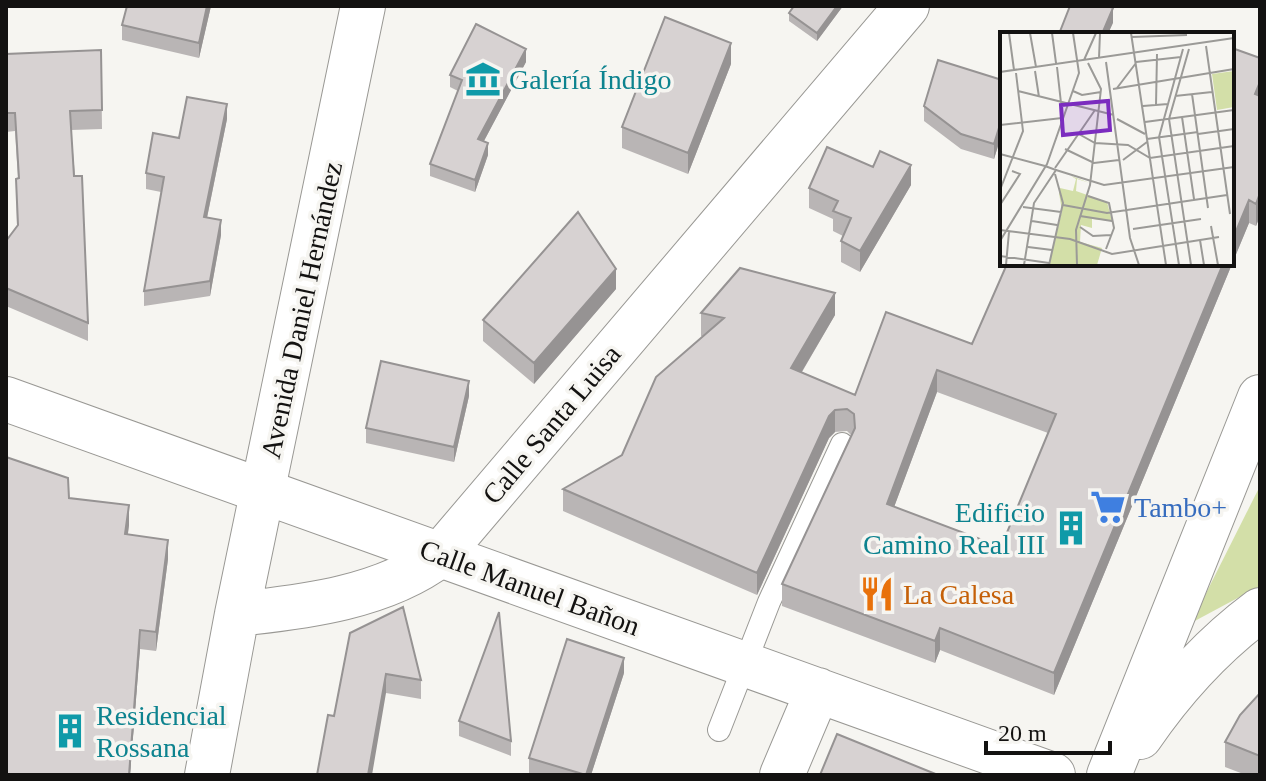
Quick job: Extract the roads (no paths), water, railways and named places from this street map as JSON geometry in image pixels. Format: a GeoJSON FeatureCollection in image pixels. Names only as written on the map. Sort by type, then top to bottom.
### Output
{"type":"FeatureCollection","features":[{"type":"Feature","properties":{"kind":"street","name":"Avenida Daniel Hernández"},"geometry":{"type":"LineString","coordinates":[[237,614],[363,6]]}},
{"type":"Feature","properties":{"kind":"street","name":"Calle Santa Luisa"},"geometry":{"type":"LineString","coordinates":[[237,614],[301,608],[398,580],[418,571],[440,555],[900,9]]}},
{"type":"Feature","properties":{"kind":"street","name":"Calle Manuel Bañon"},"geometry":{"type":"LineString","coordinates":[[6,399],[1053,775]]}},
{"type":"Feature","properties":{"kind":"street"},"geometry":{"type":"LineString","coordinates":[[1112,775],[1257,416]]}},
{"type":"Feature","properties":{"kind":"street"},"geometry":{"type":"LineString","coordinates":[[1112,775],[1162,704],[1236,628],[1260,610]]}},
{"type":"Feature","properties":{"kind":"street"},"geometry":{"type":"LineString","coordinates":[[207,775],[237,614]]}},
{"type":"Feature","properties":{"kind":"street"},"geometry":{"type":"LineString","coordinates":[[782,775],[818,690]]}},
{"type":"Feature","properties":{"kind":"lane"},"geometry":{"type":"LineString","coordinates":[[719,730],[769,602],[842,444]]}},
{"type":"Feature","properties":{"kind":"place","name":"Galería Índigo"},"geometry":{"type":"Point","coordinates":[483,79]}},
{"type":"Feature","properties":{"kind":"place","name":"Tambo+"},"geometry":{"type":"Point","coordinates":[1108,507]}},
{"type":"Feature","properties":{"kind":"place","name":"Edificio Camino Real III"},"geometry":{"type":"Point","coordinates":[1071,528]}},
{"type":"Feature","properties":{"kind":"place","name":"La Calesa"},"geometry":{"type":"Point","coordinates":[877,594]}},
{"type":"Feature","properties":{"kind":"place","name":"Residencial Rossana"},"geometry":{"type":"Point","coordinates":[70,731]}}]}
